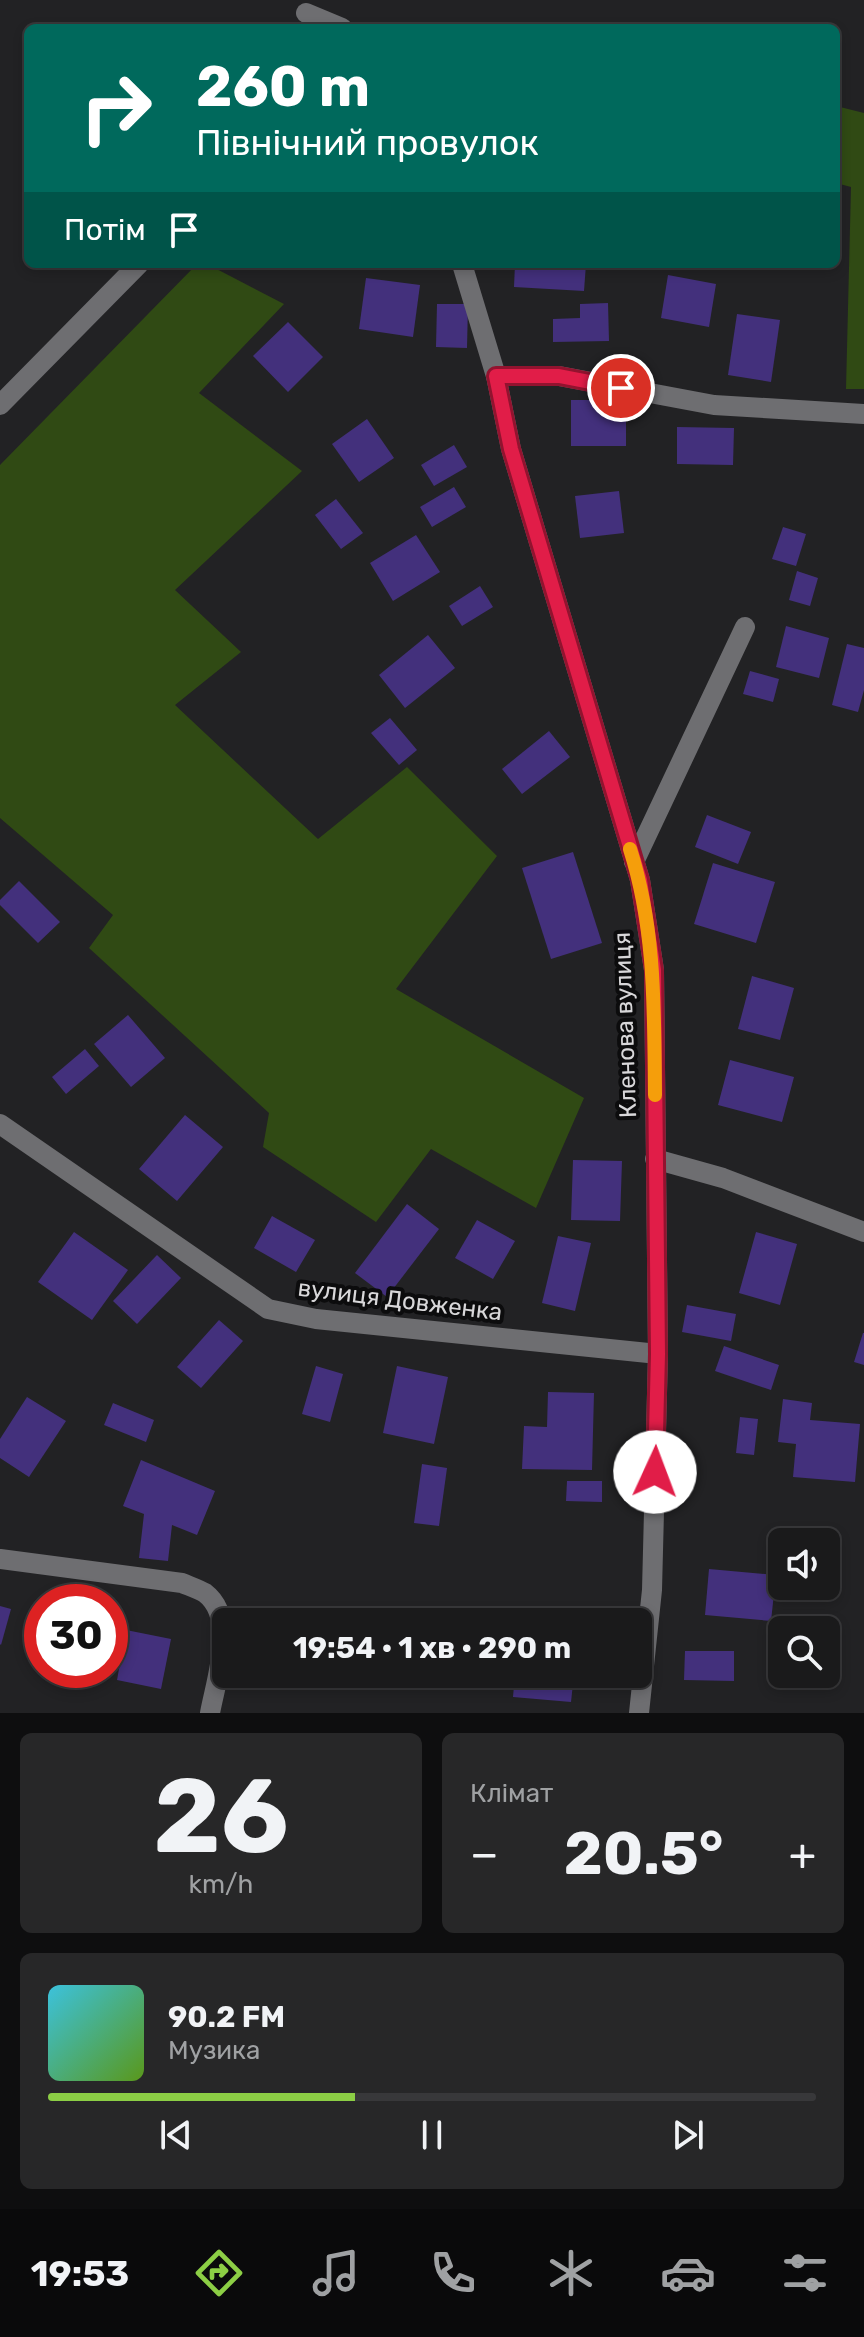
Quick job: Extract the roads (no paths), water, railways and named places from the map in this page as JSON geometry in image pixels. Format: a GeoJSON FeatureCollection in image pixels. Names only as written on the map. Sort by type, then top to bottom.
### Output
{"type":"FeatureCollection","features":[{"type":"Feature","properties":{"kind":"street"},"geometry":{"type":"LineString","coordinates":[[306,14],[332,24]]}},
{"type":"Feature","properties":{"kind":"street"},"geometry":{"type":"LineString","coordinates":[[0,405],[135,268]]}},
{"type":"Feature","properties":{"kind":"street","name":"Кленова вулиця"},"geometry":{"type":"LineString","coordinates":[[463,268],[496,376],[511,449],[634,862],[654,970],[658,1354],[652,1590],[639,1713]]}},
{"type":"Feature","properties":{"kind":"street"},"geometry":{"type":"LineString","coordinates":[[496,376],[559,376],[714,405],[864,414]]}},
{"type":"Feature","properties":{"kind":"street"},"geometry":{"type":"LineString","coordinates":[[634,862],[745,627]]}},
{"type":"Feature","properties":{"kind":"street","name":"вулиця Довженка"},"geometry":{"type":"LineString","coordinates":[[0,1124],[268,1309],[316,1319],[658,1354]]}},
{"type":"Feature","properties":{"kind":"street"},"geometry":{"type":"LineString","coordinates":[[655,1159],[723,1178],[864,1232]]}},
{"type":"Feature","properties":{"kind":"street"},"geometry":{"type":"LineString","coordinates":[[0,1559],[182,1583],[206,1594],[219,1615],[223,1642],[210,1713]]}}]}
